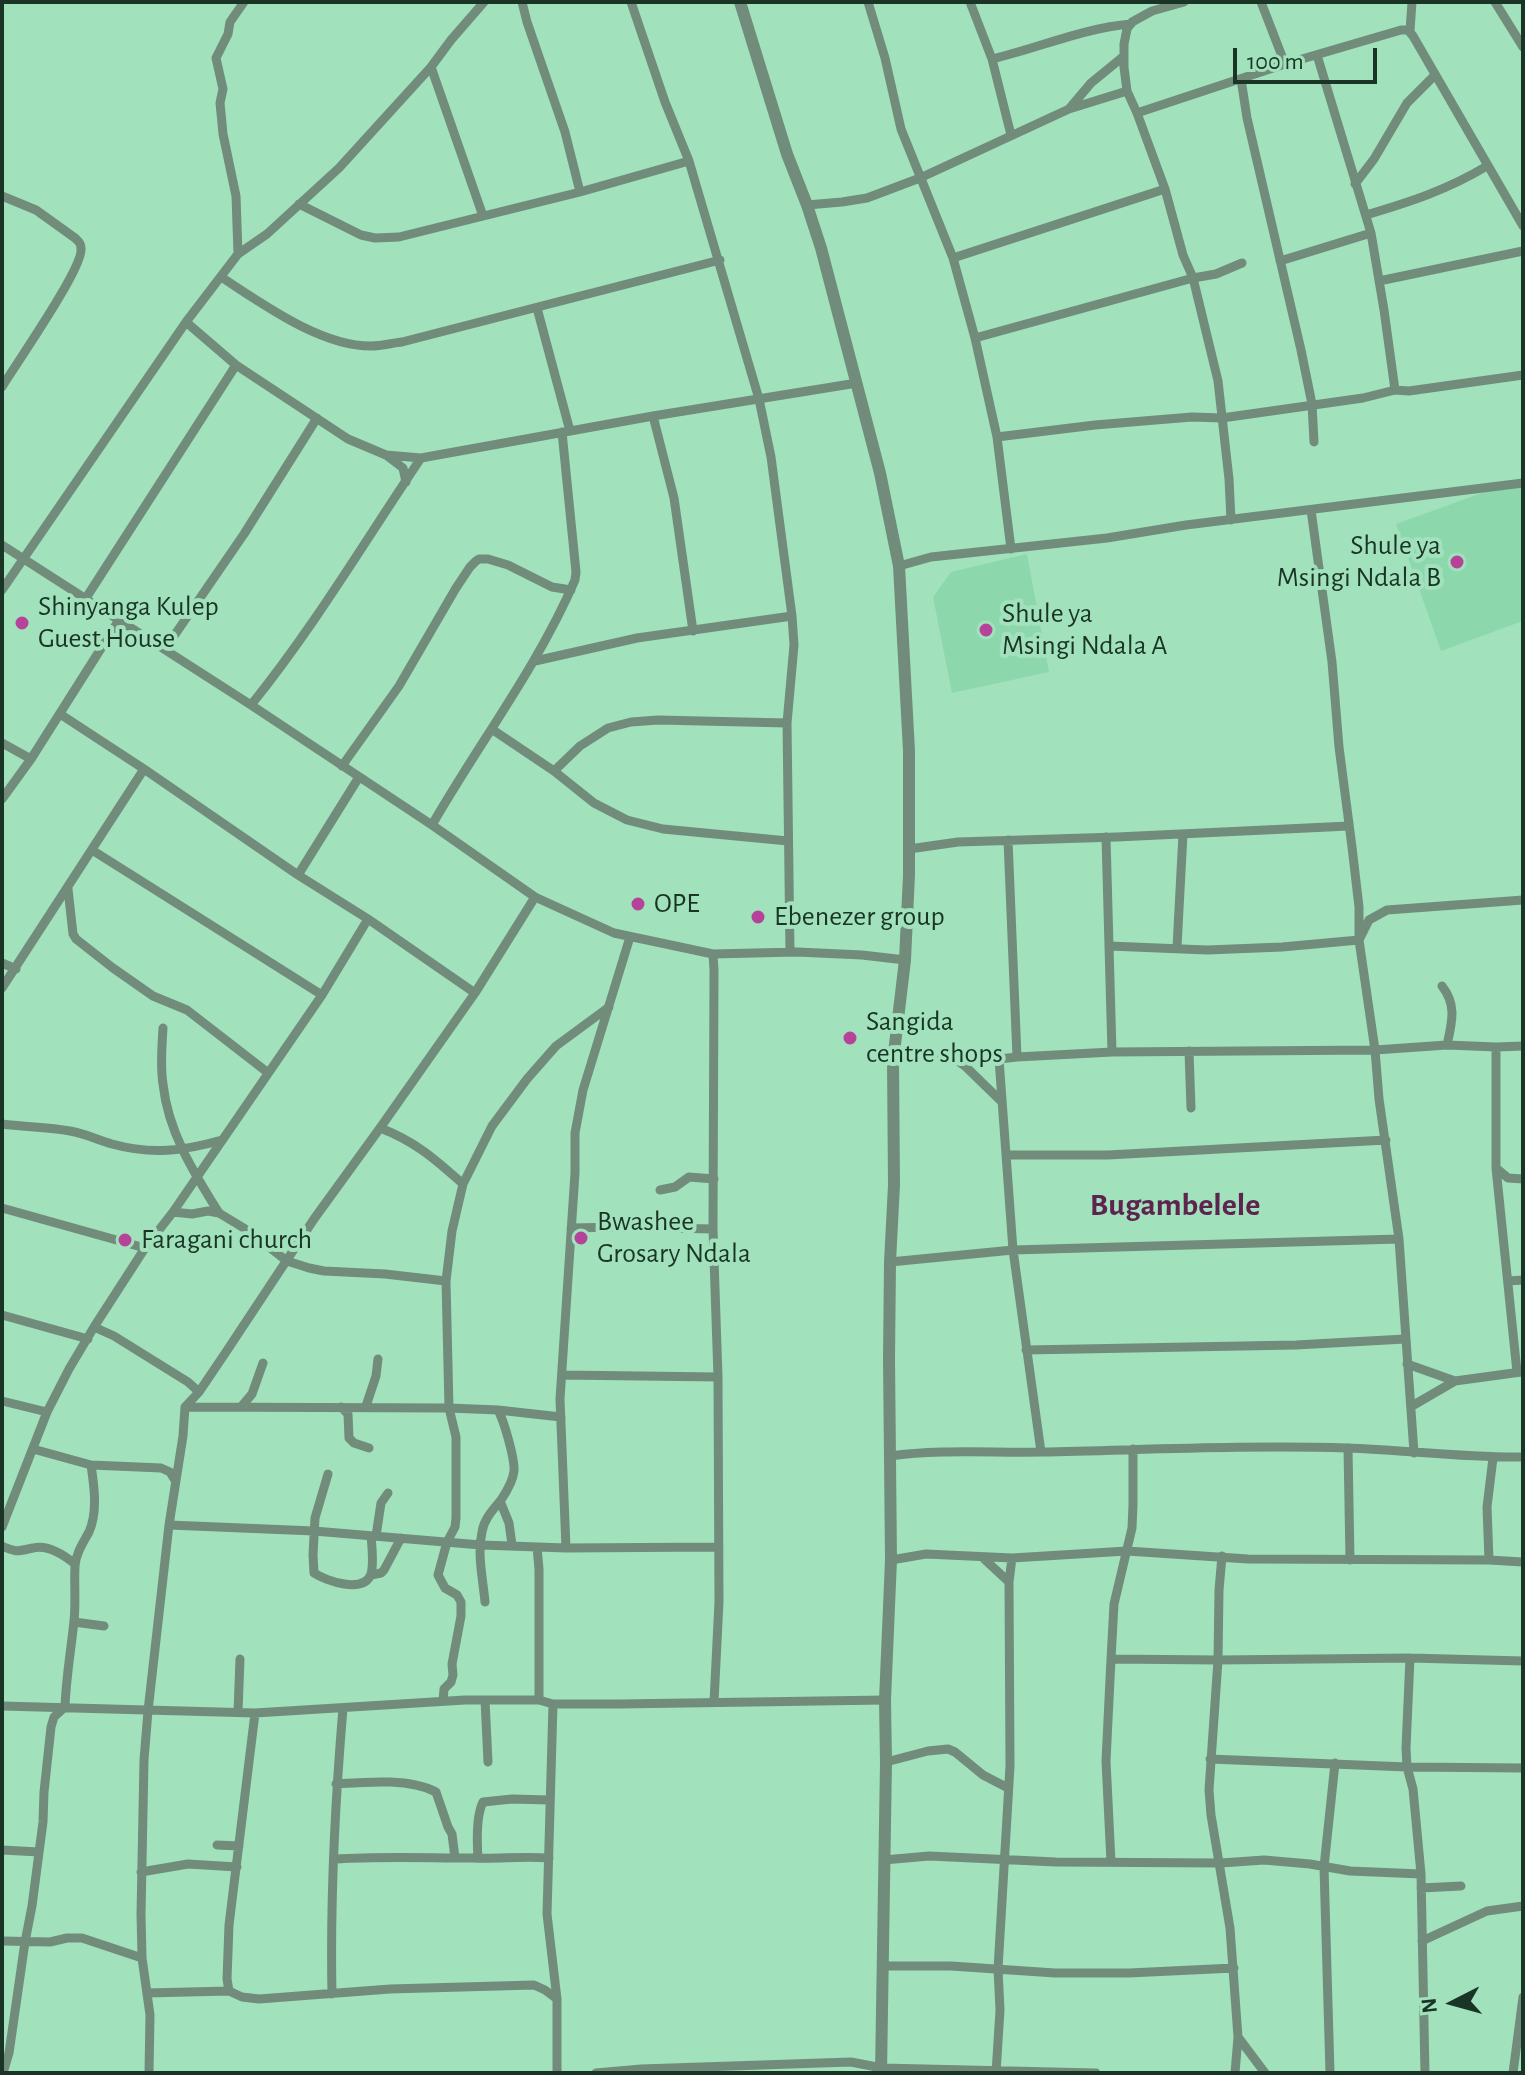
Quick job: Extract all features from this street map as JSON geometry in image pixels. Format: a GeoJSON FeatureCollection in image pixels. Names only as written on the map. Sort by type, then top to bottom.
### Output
{"type":"FeatureCollection","features":[{"type":"Feature","properties":{"kind":"street"},"geometry":{"type":"LineString","coordinates":[[238,254],[236,196],[223,134],[220,103],[223,89],[216,56],[227,37],[230,22],[244,2]]}},
{"type":"Feature","properties":{"kind":"street"},"geometry":{"type":"LineString","coordinates":[[2,590],[186,322],[238,254],[267,234],[339,168],[431,67],[484,2]]}},
{"type":"Feature","properties":{"kind":"street"},"geometry":{"type":"LineString","coordinates":[[522,2],[565,132],[580,192]]}},
{"type":"Feature","properties":{"kind":"street"},"geometry":{"type":"LineString","coordinates":[[631,2],[689,161],[720,260],[759,399],[771,457],[794,645],[787,723],[790,952]]}},
{"type":"Feature","properties":{"kind":"street"},"geometry":{"type":"LineString","coordinates":[[740,2],[787,154],[821,248],[880,473],[899,566],[909,751],[909,849],[905,960],[893,1061],[894,1185],[889,1359],[891,1560],[885,1700],[882,2070]]}},
{"type":"Feature","properties":{"kind":"street"},"geometry":{"type":"LineString","coordinates":[[868,2],[901,129],[953,258],[975,338],[997,437],[1011,549]]}},
{"type":"Feature","properties":{"kind":"street"},"geometry":{"type":"LineString","coordinates":[[970,2],[992,59],[1011,135]]}},
{"type":"Feature","properties":{"kind":"street"},"geometry":{"type":"LineString","coordinates":[[1184,2],[1152,11],[1127,29],[1124,44],[1127,91],[1165,189],[1183,255],[1193,278],[1218,381],[1231,520]]}},
{"type":"Feature","properties":{"kind":"street"},"geometry":{"type":"LineString","coordinates":[[1261,2],[1285,64]]}},
{"type":"Feature","properties":{"kind":"street"},"geometry":{"type":"LineString","coordinates":[[1412,2],[1410,31],[1523,226]]}},
{"type":"Feature","properties":{"kind":"street"},"geometry":{"type":"LineString","coordinates":[[1495,2],[1523,47]]}},
{"type":"Feature","properties":{"kind":"street"},"geometry":{"type":"LineString","coordinates":[[992,59],[1103,26],[1131,24]]}},
{"type":"Feature","properties":{"kind":"street"},"geometry":{"type":"LineString","coordinates":[[1137,113],[1285,64],[1401,30],[1410,31]]}},
{"type":"Feature","properties":{"kind":"street"},"geometry":{"type":"LineString","coordinates":[[1317,55],[1371,233],[1395,390]]}},
{"type":"Feature","properties":{"kind":"street"},"geometry":{"type":"LineString","coordinates":[[1069,109],[1091,83],[1124,56]]}},
{"type":"Feature","properties":{"kind":"street"},"geometry":{"type":"LineString","coordinates":[[431,67],[483,216]]}},
{"type":"Feature","properties":{"kind":"street"},"geometry":{"type":"LineString","coordinates":[[1355,184],[1374,159],[1401,111],[1435,75]]}},
{"type":"Feature","properties":{"kind":"street"},"geometry":{"type":"LineString","coordinates":[[1241,79],[1247,118],[1312,404],[1314,442]]}},
{"type":"Feature","properties":{"kind":"street"},"geometry":{"type":"LineString","coordinates":[[807,205],[867,198],[920,178],[1069,109],[1127,91]]}},
{"type":"Feature","properties":{"kind":"street"},"geometry":{"type":"LineString","coordinates":[[299,204],[361,235],[399,237],[689,161]]}},
{"type":"Feature","properties":{"kind":"street"},"geometry":{"type":"LineString","coordinates":[[1366,215],[1447,189],[1487,166]]}},
{"type":"Feature","properties":{"kind":"street"},"geometry":{"type":"LineString","coordinates":[[953,258],[1165,189]]}},
{"type":"Feature","properties":{"kind":"street"},"geometry":{"type":"LineString","coordinates":[[2,196],[36,210],[52,221],[78,241],[81,251],[72,277],[2,387]]}},
{"type":"Feature","properties":{"kind":"street"},"geometry":{"type":"LineString","coordinates":[[1280,261],[1371,233]]}},
{"type":"Feature","properties":{"kind":"street"},"geometry":{"type":"LineString","coordinates":[[1379,281],[1523,251]]}},
{"type":"Feature","properties":{"kind":"street"},"geometry":{"type":"LineString","coordinates":[[221,277],[294,321],[344,342],[371,346],[402,342],[720,260]]}},
{"type":"Feature","properties":{"kind":"street"},"geometry":{"type":"LineString","coordinates":[[975,338],[1216,274],[1242,263]]}},
{"type":"Feature","properties":{"kind":"street"},"geometry":{"type":"LineString","coordinates":[[432,825],[535,661],[571,590],[576,572],[566,432],[537,308]]}},
{"type":"Feature","properties":{"kind":"street"},"geometry":{"type":"LineString","coordinates":[[186,322],[236,365],[348,439],[386,455],[403,468],[406,482]]}},
{"type":"Feature","properties":{"kind":"street"},"geometry":{"type":"LineString","coordinates":[[86,598],[236,365]]}},
{"type":"Feature","properties":{"kind":"street"},"geometry":{"type":"LineString","coordinates":[[997,437],[1109,424],[1192,417],[1222,418],[1363,398],[1395,390],[1409,391],[1523,375]]}},
{"type":"Feature","properties":{"kind":"street"},"geometry":{"type":"LineString","coordinates":[[386,455],[421,458],[857,383]]}},
{"type":"Feature","properties":{"kind":"street"},"geometry":{"type":"LineString","coordinates":[[653,416],[674,498],[693,631]]}},
{"type":"Feature","properties":{"kind":"street"},"geometry":{"type":"LineString","coordinates":[[165,649],[244,534],[317,418]]}},
{"type":"Feature","properties":{"kind":"street"},"geometry":{"type":"LineString","coordinates":[[251,705],[278,673],[421,458]]}},
{"type":"Feature","properties":{"kind":"street"},"geometry":{"type":"LineString","coordinates":[[899,566],[931,557],[1107,538],[1523,483]]}},
{"type":"Feature","properties":{"kind":"street"},"geometry":{"type":"LineString","coordinates":[[1311,510],[1332,662],[1359,907],[1359,940],[1399,1239],[1414,1453]]}},
{"type":"Feature","properties":{"kind":"street"},"geometry":{"type":"LineString","coordinates":[[2,545],[251,705],[535,897],[614,933],[713,954],[790,952],[905,960]]}},
{"type":"Feature","properties":{"kind":"street"},"geometry":{"type":"LineString","coordinates":[[342,766],[399,686],[456,588],[476,561],[484,559],[508,565],[552,587],[571,590]]}},
{"type":"Feature","properties":{"kind":"street"},"geometry":{"type":"LineString","coordinates":[[535,661],[609,644],[792,616]]}},
{"type":"Feature","properties":{"kind":"street"},"geometry":{"type":"LineString","coordinates":[[2,799],[119,620]]}},
{"type":"Feature","properties":{"kind":"street"},"geometry":{"type":"LineString","coordinates":[[60,714],[475,993]]}},
{"type":"Feature","properties":{"kind":"street"},"geometry":{"type":"LineString","coordinates":[[554,771],[580,746],[608,728],[631,722],[787,723]]}},
{"type":"Feature","properties":{"kind":"street"},"geometry":{"type":"LineString","coordinates":[[493,730],[554,771],[594,803],[627,820],[663,829],[788,841]]}},
{"type":"Feature","properties":{"kind":"street"},"geometry":{"type":"LineString","coordinates":[[2,743],[31,759]]}},
{"type":"Feature","properties":{"kind":"street"},"geometry":{"type":"LineString","coordinates":[[2,988],[144,769]]}},
{"type":"Feature","properties":{"kind":"street"},"geometry":{"type":"LineString","coordinates":[[298,875],[359,777]]}},
{"type":"Feature","properties":{"kind":"street"},"geometry":{"type":"LineString","coordinates":[[909,849],[958,842],[1349,826]]}},
{"type":"Feature","properties":{"kind":"street"},"geometry":{"type":"LineString","coordinates":[[1177,947],[1183,834]]}},
{"type":"Feature","properties":{"kind":"street"},"geometry":{"type":"LineString","coordinates":[[1106,837],[1112,1052]]}},
{"type":"Feature","properties":{"kind":"street"},"geometry":{"type":"LineString","coordinates":[[1008,840],[1017,1057]]}},
{"type":"Feature","properties":{"kind":"street"},"geometry":{"type":"LineString","coordinates":[[92,850],[322,995]]}},
{"type":"Feature","properties":{"kind":"street"},"geometry":{"type":"LineString","coordinates":[[68,889],[76,939],[153,996],[187,1010],[267,1072]]}},
{"type":"Feature","properties":{"kind":"street"},"geometry":{"type":"LineString","coordinates":[[149,2073],[150,2015],[142,1958],[144,1760],[185,1407],[199,1392],[314,1219],[475,993],[535,897]]}},
{"type":"Feature","properties":{"kind":"street"},"geometry":{"type":"LineString","coordinates":[[1359,940],[1369,920],[1387,910],[1523,900]]}},
{"type":"Feature","properties":{"kind":"street"},"geometry":{"type":"LineString","coordinates":[[1359,907],[1379,913]]}},
{"type":"Feature","properties":{"kind":"street"},"geometry":{"type":"LineString","coordinates":[[2,1527],[47,1412],[94,1327],[145,1248],[197,1178],[322,995],[368,919]]}},
{"type":"Feature","properties":{"kind":"street"},"geometry":{"type":"LineString","coordinates":[[566,1548],[561,1417],[575,1133],[583,1090],[630,937]]}},
{"type":"Feature","properties":{"kind":"street"},"geometry":{"type":"LineString","coordinates":[[1109,946],[1207,950],[1306,946],[1359,940]]}},
{"type":"Feature","properties":{"kind":"street"},"geometry":{"type":"LineString","coordinates":[[713,954],[713,1229],[719,1547],[714,1702]]}},
{"type":"Feature","properties":{"kind":"street"},"geometry":{"type":"LineString","coordinates":[[2,963],[16,969]]}},
{"type":"Feature","properties":{"kind":"street"},"geometry":{"type":"LineString","coordinates":[[1442,986],[1453,1010],[1447,1045]]}},
{"type":"Feature","properties":{"kind":"street"},"geometry":{"type":"LineString","coordinates":[[443,1701],[444,1689],[453,1675],[452,1664],[461,1616],[461,1602],[457,1595],[445,1588],[438,1575],[447,1542],[455,1527],[457,1500],[456,1437],[449,1408],[446,1281],[452,1231],[463,1184],[492,1126],[527,1079],[556,1046],[609,1007]]}},
{"type":"Feature","properties":{"kind":"street"},"geometry":{"type":"LineString","coordinates":[[163,1028],[164,1094],[182,1150],[219,1213]]}},
{"type":"Feature","properties":{"kind":"street"},"geometry":{"type":"LineString","coordinates":[[893,1061],[923,1055],[999,1059],[1112,1052],[1523,1046]]}},
{"type":"Feature","properties":{"kind":"street"},"geometry":{"type":"LineString","coordinates":[[1412,1406],[1455,1381],[1520,1372],[1496,1168],[1496,1047]]}},
{"type":"Feature","properties":{"kind":"street"},"geometry":{"type":"LineString","coordinates":[[1189,1051],[1191,1108]]}},
{"type":"Feature","properties":{"kind":"street"},"geometry":{"type":"LineString","coordinates":[[953,1058],[1002,1102]]}},
{"type":"Feature","properties":{"kind":"street"},"geometry":{"type":"LineString","coordinates":[[999,1059],[1013,1250],[1041,1452]]}},
{"type":"Feature","properties":{"kind":"street"},"geometry":{"type":"LineString","coordinates":[[2,1124],[74,1131],[125,1148],[161,1152],[222,1140]]}},
{"type":"Feature","properties":{"kind":"street"},"geometry":{"type":"LineString","coordinates":[[380,1128],[402,1136],[425,1151],[463,1184]]}},
{"type":"Feature","properties":{"kind":"street"},"geometry":{"type":"LineString","coordinates":[[1006,1155],[1108,1155],[1386,1140]]}},
{"type":"Feature","properties":{"kind":"street"},"geometry":{"type":"LineString","coordinates":[[1496,1168],[1508,1178],[1523,1179]]}},
{"type":"Feature","properties":{"kind":"street"},"geometry":{"type":"LineString","coordinates":[[660,1190],[675,1187],[689,1177],[714,1179]]}},
{"type":"Feature","properties":{"kind":"street"},"geometry":{"type":"LineString","coordinates":[[2,1208],[145,1248]]}},
{"type":"Feature","properties":{"kind":"street"},"geometry":{"type":"LineString","coordinates":[[173,1212],[219,1213],[287,1261],[324,1271],[446,1281]]}},
{"type":"Feature","properties":{"kind":"street"},"geometry":{"type":"LineString","coordinates":[[571,1228],[713,1229]]}},
{"type":"Feature","properties":{"kind":"street"},"geometry":{"type":"LineString","coordinates":[[890,1262],[1013,1250],[1399,1239]]}},
{"type":"Feature","properties":{"kind":"street"},"geometry":{"type":"LineString","coordinates":[[1508,1281],[1523,1280]]}},
{"type":"Feature","properties":{"kind":"street"},"geometry":{"type":"LineString","coordinates":[[2,1315],[88,1339]]}},
{"type":"Feature","properties":{"kind":"street"},"geometry":{"type":"LineString","coordinates":[[94,1327],[114,1336],[199,1392]]}},
{"type":"Feature","properties":{"kind":"street"},"geometry":{"type":"LineString","coordinates":[[1026,1350],[1296,1345],[1405,1339]]}},
{"type":"Feature","properties":{"kind":"street"},"geometry":{"type":"LineString","coordinates":[[366,1406],[378,1359]]}},
{"type":"Feature","properties":{"kind":"street"},"geometry":{"type":"LineString","coordinates":[[241,1407],[252,1394],[263,1363]]}},
{"type":"Feature","properties":{"kind":"street"},"geometry":{"type":"LineString","coordinates":[[1407,1364],[1455,1381]]}},
{"type":"Feature","properties":{"kind":"street"},"geometry":{"type":"LineString","coordinates":[[562,1375],[718,1377]]}},
{"type":"Feature","properties":{"kind":"street"},"geometry":{"type":"LineString","coordinates":[[2,1401],[47,1412]]}},
{"type":"Feature","properties":{"kind":"street"},"geometry":{"type":"LineString","coordinates":[[185,1407],[449,1408],[561,1417]]}},
{"type":"Feature","properties":{"kind":"street"},"geometry":{"type":"LineString","coordinates":[[341,1407],[348,1414],[349,1438],[369,1448]]}},
{"type":"Feature","properties":{"kind":"street"},"geometry":{"type":"LineString","coordinates":[[485,1602],[482,1531],[511,1481],[514,1465],[504,1420],[498,1410]]}},
{"type":"Feature","properties":{"kind":"street"},"geometry":{"type":"LineString","coordinates":[[890,1456],[1133,1449],[1348,1448],[1493,1458],[1523,1457]]}},
{"type":"Feature","properties":{"kind":"street"},"geometry":{"type":"LineString","coordinates":[[1348,1448],[1350,1560]]}},
{"type":"Feature","properties":{"kind":"street"},"geometry":{"type":"LineString","coordinates":[[33,1449],[91,1465],[161,1468],[170,1472],[175,1480]]}},
{"type":"Feature","properties":{"kind":"street"},"geometry":{"type":"LineString","coordinates":[[1111,1862],[1106,1761],[1111,1659],[1114,1604],[1127,1551],[1133,1505],[1133,1449]]}},
{"type":"Feature","properties":{"kind":"street"},"geometry":{"type":"LineString","coordinates":[[1489,1560],[1487,1507],[1493,1458]]}},
{"type":"Feature","properties":{"kind":"street"},"geometry":{"type":"LineString","coordinates":[[3,2073],[9,2053],[7,2025],[15,2015],[32,1906],[51,1727],[54,1717],[65,1707],[74,1622],[75,1564],[89,1531],[94,1507],[91,1465]]}},
{"type":"Feature","properties":{"kind":"street"},"geometry":{"type":"LineString","coordinates":[[94,1483],[108,1465]]}},
{"type":"Feature","properties":{"kind":"street"},"geometry":{"type":"LineString","coordinates":[[328,1474],[314,1531],[314,1573],[322,1578],[359,1584],[371,1575],[374,1536],[381,1503],[388,1493]]}},
{"type":"Feature","properties":{"kind":"street"},"geometry":{"type":"LineString","coordinates":[[4,1492],[15,1495]]}},
{"type":"Feature","properties":{"kind":"street"},"geometry":{"type":"LineString","coordinates":[[500,1501],[509,1523],[512,1545]]}},
{"type":"Feature","properties":{"kind":"street"},"geometry":{"type":"LineString","coordinates":[[169,1525],[314,1531],[481,1545],[719,1547]]}},
{"type":"Feature","properties":{"kind":"street"},"geometry":{"type":"LineString","coordinates":[[371,1575],[384,1570],[401,1538]]}},
{"type":"Feature","properties":{"kind":"street"},"geometry":{"type":"LineString","coordinates":[[2,1546],[17,1552],[44,1548],[57,1552],[75,1564]]}},
{"type":"Feature","properties":{"kind":"street"},"geometry":{"type":"LineString","coordinates":[[537,1547],[539,1700]]}},
{"type":"Feature","properties":{"kind":"street"},"geometry":{"type":"LineString","coordinates":[[891,1560],[926,1554],[1012,1558],[1127,1551],[1248,1559],[1523,1562]]}},
{"type":"Feature","properties":{"kind":"street"},"geometry":{"type":"LineString","coordinates":[[981,1556],[1009,1582]]}},
{"type":"Feature","properties":{"kind":"street"},"geometry":{"type":"LineString","coordinates":[[1222,1556],[1209,1790],[1234,1968],[1238,2037],[1235,2073]]}},
{"type":"Feature","properties":{"kind":"street"},"geometry":{"type":"LineString","coordinates":[[996,2071],[1008,1788],[1009,1582],[1012,1558]]}},
{"type":"Feature","properties":{"kind":"street"},"geometry":{"type":"LineString","coordinates":[[74,1622],[104,1626]]}},
{"type":"Feature","properties":{"kind":"street"},"geometry":{"type":"LineString","coordinates":[[1111,1659],[1410,1658],[1523,1661]]}},
{"type":"Feature","properties":{"kind":"street"},"geometry":{"type":"LineString","coordinates":[[1410,1658],[1406,1748],[1421,1874],[1425,2073]]}},
{"type":"Feature","properties":{"kind":"street"},"geometry":{"type":"LineString","coordinates":[[238,1712],[240,1659]]}},
{"type":"Feature","properties":{"kind":"street"},"geometry":{"type":"LineString","coordinates":[[2,1706],[255,1713],[485,1700],[539,1700],[553,1704],[885,1700]]}},
{"type":"Feature","properties":{"kind":"street"},"geometry":{"type":"LineString","coordinates":[[485,1700],[488,1762]]}},
{"type":"Feature","properties":{"kind":"street"},"geometry":{"type":"LineString","coordinates":[[553,1704],[547,1914],[557,1999],[557,2073]]}},
{"type":"Feature","properties":{"kind":"street"},"geometry":{"type":"LineString","coordinates":[[332,1994],[331,1920],[336,1784],[343,1708]]}},
{"type":"Feature","properties":{"kind":"street"},"geometry":{"type":"LineString","coordinates":[[229,1991],[229,1925],[255,1713]]}},
{"type":"Feature","properties":{"kind":"street"},"geometry":{"type":"LineString","coordinates":[[886,1762],[948,1749],[983,1775],[1008,1788]]}},
{"type":"Feature","properties":{"kind":"street"},"geometry":{"type":"LineString","coordinates":[[1210,1759],[1523,1768],[1523,1778]]}},
{"type":"Feature","properties":{"kind":"street"},"geometry":{"type":"LineString","coordinates":[[1330,2073],[1324,1867],[1335,1763]]}},
{"type":"Feature","properties":{"kind":"street"},"geometry":{"type":"LineString","coordinates":[[336,1784],[384,1782],[429,1788],[436,1792],[452,1834],[455,1858]]}},
{"type":"Feature","properties":{"kind":"street"},"geometry":{"type":"LineString","coordinates":[[478,1858],[479,1816],[483,1802],[549,1800]]}},
{"type":"Feature","properties":{"kind":"street"},"geometry":{"type":"LineString","coordinates":[[217,1845],[239,1846]]}},
{"type":"Feature","properties":{"kind":"street"},"geometry":{"type":"LineString","coordinates":[[2,1850],[39,1852]]}},
{"type":"Feature","properties":{"kind":"street"},"geometry":{"type":"LineString","coordinates":[[884,1860],[929,1856],[1111,1862],[1277,1861],[1350,1871],[1421,1874]]}},
{"type":"Feature","properties":{"kind":"street"},"geometry":{"type":"LineString","coordinates":[[335,1859],[549,1858]]}},
{"type":"Feature","properties":{"kind":"street"},"geometry":{"type":"LineString","coordinates":[[141,1872],[188,1864],[237,1867]]}},
{"type":"Feature","properties":{"kind":"street"},"geometry":{"type":"LineString","coordinates":[[1421,1888],[1461,1886]]}},
{"type":"Feature","properties":{"kind":"street"},"geometry":{"type":"LineString","coordinates":[[1422,1941],[1487,1911],[1523,1906]]}},
{"type":"Feature","properties":{"kind":"street"},"geometry":{"type":"LineString","coordinates":[[2,1941],[50,1942],[82,1938],[142,1958]]}},
{"type":"Feature","properties":{"kind":"street"},"geometry":{"type":"LineString","coordinates":[[882,1966],[951,1966],[1055,1973],[1234,1968]]}},
{"type":"Feature","properties":{"kind":"street"},"geometry":{"type":"LineString","coordinates":[[147,1993],[229,1991],[242,1997],[259,1999],[390,1989],[534,1985],[557,1999]]}},
{"type":"Feature","properties":{"kind":"street"},"geometry":{"type":"LineString","coordinates":[[1513,2073],[1523,1999]]}},
{"type":"Feature","properties":{"kind":"street"},"geometry":{"type":"LineString","coordinates":[[1238,2037],[1265,2073]]}},
{"type":"Feature","properties":{"kind":"street"},"geometry":{"type":"LineString","coordinates":[[596,2073],[653,2068],[851,2062],[882,2070],[1096,2073]]}},
{"type":"Feature","properties":{"kind":"shaded area"},"geometry":{"type":"Polygon","coordinates":[[[1523,478],[1523,621],[1441,651],[1396,524],[1523,478]]]}},
{"type":"Feature","properties":{"kind":"shaded area"},"geometry":{"type":"Polygon","coordinates":[[[1027,554],[1049,672],[952,693],[933,597],[951,572],[1027,554]]]}},
{"type":"Feature","properties":{"kind":"place","name":"Shule ya Msingi Ndala B"},"geometry":{"type":"Point","coordinates":[1457,562]}},
{"type":"Feature","properties":{"kind":"place","name":"Shinyanga Kulep Guest House"},"geometry":{"type":"Point","coordinates":[22,623]}},
{"type":"Feature","properties":{"kind":"place","name":"Shule ya Msingi Ndala A"},"geometry":{"type":"Point","coordinates":[986,630]}},
{"type":"Feature","properties":{"kind":"place","name":"OPE"},"geometry":{"type":"Point","coordinates":[638,904]}},
{"type":"Feature","properties":{"kind":"place","name":"Ebenezer group"},"geometry":{"type":"Point","coordinates":[758,917]}},
{"type":"Feature","properties":{"kind":"place","name":"Sangida centre shops"},"geometry":{"type":"Point","coordinates":[850,1038]}},
{"type":"Feature","properties":{"kind":"place","name":"Bwashee Grosary Ndala"},"geometry":{"type":"Point","coordinates":[581,1238]}},
{"type":"Feature","properties":{"kind":"place","name":"Faragani church"},"geometry":{"type":"Point","coordinates":[125,1240]}},
{"type":"Feature","properties":{"kind":"district","name":"Bugambelele"},"geometry":{"type":"Point","coordinates":[1175,1205]}}]}
